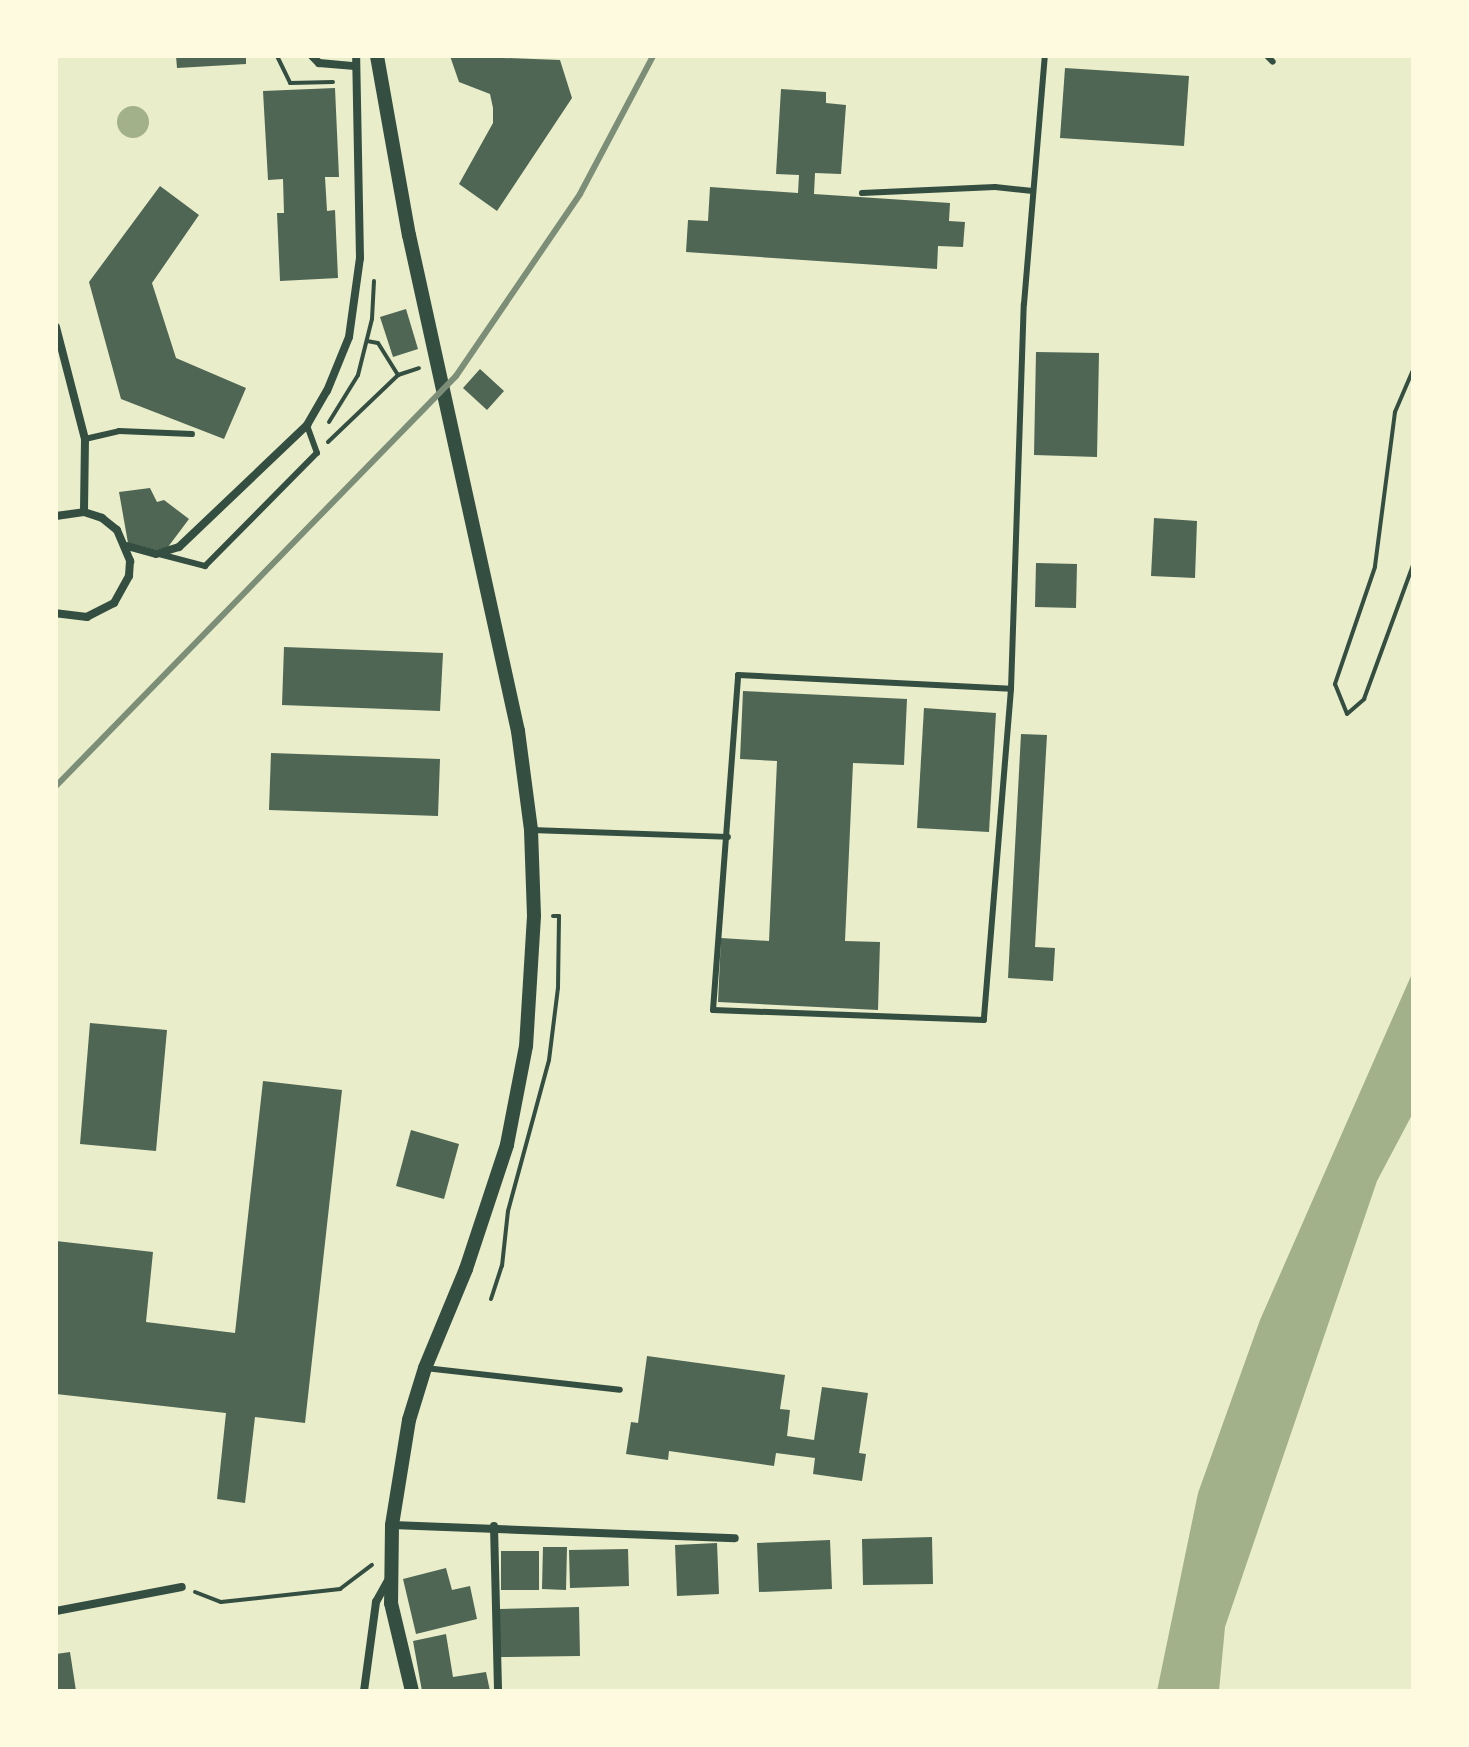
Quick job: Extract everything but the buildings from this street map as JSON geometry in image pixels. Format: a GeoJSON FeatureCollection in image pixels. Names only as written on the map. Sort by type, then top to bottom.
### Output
{"type":"FeatureCollection","features":[{"type":"Feature","properties":{"kind":"street"},"geometry":{"type":"LineString","coordinates":[[312,56],[319,63],[352,66]]}},
{"type":"Feature","properties":{"kind":"street"},"geometry":{"type":"LineString","coordinates":[[56,516],[84,512],[102,518],[127,546],[156,554],[179,547],[307,425],[349,337],[358,270],[352,66],[356,56]]}},
{"type":"Feature","properties":{"kind":"street"},"geometry":{"type":"LineString","coordinates":[[377,56],[409,235],[518,731],[531,830],[531,985],[520,1081],[507,1145],[466,1269],[425,1368],[409,1420],[392,1525],[389,1580],[412,1691]]}},
{"type":"Feature","properties":{"kind":"street"},"geometry":{"type":"LineString","coordinates":[[56,327],[85,439],[84,512]]}},
{"type":"Feature","properties":{"kind":"street"},"geometry":{"type":"LineString","coordinates":[[56,613],[87,617],[114,603],[129,576],[127,546]]}},
{"type":"Feature","properties":{"kind":"street"},"geometry":{"type":"LineString","coordinates":[[392,1525],[494,1526],[735,1538]]}},
{"type":"Feature","properties":{"kind":"street"},"geometry":{"type":"LineString","coordinates":[[494,1526],[498,1691]]}},
{"type":"Feature","properties":{"kind":"street"},"geometry":{"type":"LineString","coordinates":[[364,1691],[376,1602],[389,1580]]}},
{"type":"Feature","properties":{"kind":"street"},"geometry":{"type":"LineString","coordinates":[[56,1611],[182,1587]]}},
{"type":"Feature","properties":{"kind":"lane"},"geometry":{"type":"LineString","coordinates":[[1011,689],[738,675],[713,1010],[984,1020],[1011,689],[1033,191],[1045,56]]}},
{"type":"Feature","properties":{"kind":"lane"},"geometry":{"type":"LineString","coordinates":[[1267,56],[1273,62]]}},
{"type":"Feature","properties":{"kind":"lane"},"geometry":{"type":"LineString","coordinates":[[862,193],[995,187],[1033,191]]}},
{"type":"Feature","properties":{"kind":"lane"},"geometry":{"type":"LineString","coordinates":[[156,554],[205,566],[317,453],[307,425]]}},
{"type":"Feature","properties":{"kind":"lane"},"geometry":{"type":"LineString","coordinates":[[85,439],[119,431],[192,434]]}},
{"type":"Feature","properties":{"kind":"lane"},"geometry":{"type":"LineString","coordinates":[[531,830],[728,837]]}},
{"type":"Feature","properties":{"kind":"lane"},"geometry":{"type":"LineString","coordinates":[[425,1368],[620,1390]]}},
{"type":"Feature","properties":{"kind":"path"},"geometry":{"type":"LineString","coordinates":[[277,56],[290,83],[353,82]]}},
{"type":"Feature","properties":{"kind":"path"},"geometry":{"type":"LineString","coordinates":[[1413,197],[1413,231]]}},
{"type":"Feature","properties":{"kind":"path"},"geometry":{"type":"LineString","coordinates":[[378,343],[398,375]]}},
{"type":"Feature","properties":{"kind":"path"},"geometry":{"type":"LineString","coordinates":[[317,453],[398,375],[419,368],[422,381]]}},
{"type":"Feature","properties":{"kind":"path"},"geometry":{"type":"LineString","coordinates":[[1413,370],[1395,412],[1375,567],[1335,684],[1347,714],[1364,699],[1413,565]]}},
{"type":"Feature","properties":{"kind":"path"},"geometry":{"type":"LineString","coordinates":[[182,1587],[221,1602],[340,1589],[375,1563]]}},
{"type":"Feature","properties":{"kind":"shaded area"},"geometry":{"type":"Polygon","coordinates":[[[133,106],[145,110],[149,122],[145,134],[133,138],[121,134],[117,122],[121,110],[133,106]]]}},
{"type":"Feature","properties":{"kind":"shaded area"},"geometry":{"type":"Polygon","coordinates":[[[1413,766],[1413,1113],[1377,1181],[1225,1627],[1219,1691],[1157,1691],[1198,1493],[1260,1320],[1411,976],[1413,766]]]}},
{"type":"Feature","properties":{"kind":"railway"},"geometry":{"type":"LineString","coordinates":[[56,786],[456,376],[580,194],[653,56]]}}]}
